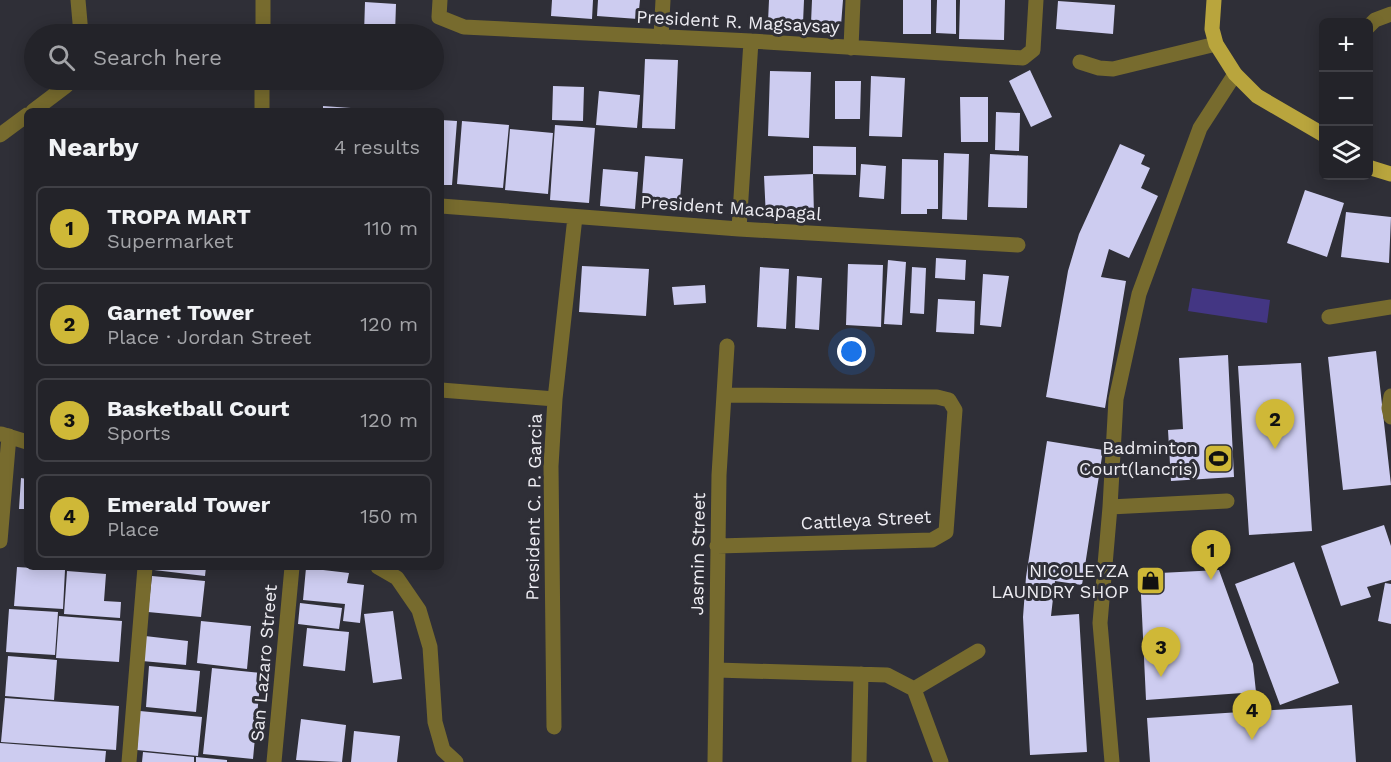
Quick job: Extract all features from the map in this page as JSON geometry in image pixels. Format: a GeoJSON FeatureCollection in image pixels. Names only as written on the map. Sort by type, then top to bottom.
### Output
{"type":"FeatureCollection","features":[{"type":"Feature","properties":{"kind":"main road"},"geometry":{"type":"LineString","coordinates":[[1214,0],[1212,29],[1216,44],[1235,74],[1257,96],[1319,133]]}},
{"type":"Feature","properties":{"kind":"main road"},"geometry":{"type":"LineString","coordinates":[[1373,169],[1391,174]]}},
{"type":"Feature","properties":{"kind":"street"},"geometry":{"type":"LineString","coordinates":[[78,0],[80,24]]}},
{"type":"Feature","properties":{"kind":"street"},"geometry":{"type":"LineString","coordinates":[[263,0],[263,24]]}},
{"type":"Feature","properties":{"kind":"street","name":"President R. Magsaysay"},"geometry":{"type":"LineString","coordinates":[[440,0],[440,17],[464,27],[751,41],[1023,58],[1033,50],[1036,0]]}},
{"type":"Feature","properties":{"kind":"street"},"geometry":{"type":"LineString","coordinates":[[661,37],[663,0]]}},
{"type":"Feature","properties":{"kind":"street"},"geometry":{"type":"LineString","coordinates":[[850,48],[853,0]]}},
{"type":"Feature","properties":{"kind":"street"},"geometry":{"type":"LineString","coordinates":[[1373,22],[1391,14]]}},
{"type":"Feature","properties":{"kind":"street"},"geometry":{"type":"LineString","coordinates":[[739,229],[751,41]]}},
{"type":"Feature","properties":{"kind":"street"},"geometry":{"type":"LineString","coordinates":[[1080,62],[1113,69],[1216,44]]}},
{"type":"Feature","properties":{"kind":"street"},"geometry":{"type":"LineString","coordinates":[[1112,762],[1100,623],[1116,399],[1139,294],[1200,128],[1235,74]]}},
{"type":"Feature","properties":{"kind":"street"},"geometry":{"type":"LineString","coordinates":[[37,108],[61,90]]}},
{"type":"Feature","properties":{"kind":"street"},"geometry":{"type":"LineString","coordinates":[[262,90],[262,108]]}},
{"type":"Feature","properties":{"kind":"street"},"geometry":{"type":"LineString","coordinates":[[0,135],[24,117]]}},
{"type":"Feature","properties":{"kind":"street","name":"President Macapagal"},"geometry":{"type":"LineString","coordinates":[[444,206],[739,229],[1018,245]]}},
{"type":"Feature","properties":{"kind":"street","name":"President C. P. Garcia"},"geometry":{"type":"LineString","coordinates":[[554,727],[551,466],[555,399],[575,217]]}},
{"type":"Feature","properties":{"kind":"street"},"geometry":{"type":"LineString","coordinates":[[1329,317],[1391,307]]}},
{"type":"Feature","properties":{"kind":"street","name":"Jasmin Street"},"geometry":{"type":"LineString","coordinates":[[715,762],[719,475],[726,396],[727,346]]}},
{"type":"Feature","properties":{"kind":"street"},"geometry":{"type":"LineString","coordinates":[[444,390],[555,399]]}},
{"type":"Feature","properties":{"kind":"street","name":"Cattleya Street"},"geometry":{"type":"LineString","coordinates":[[717,546],[932,540],[940,537],[946,532],[954,410],[949,400],[938,397],[726,396]]}},
{"type":"Feature","properties":{"kind":"street"},"geometry":{"type":"LineString","coordinates":[[1391,396],[1389,408],[1391,417]]}},
{"type":"Feature","properties":{"kind":"street"},"geometry":{"type":"LineString","coordinates":[[0,541],[5,435],[24,441]]}},
{"type":"Feature","properties":{"kind":"street"},"geometry":{"type":"LineString","coordinates":[[1110,507],[1227,501]]}},
{"type":"Feature","properties":{"kind":"street"},"geometry":{"type":"LineString","coordinates":[[129,762],[145,570]]}},
{"type":"Feature","properties":{"kind":"street","name":"San Lazaro Street"},"geometry":{"type":"LineString","coordinates":[[274,762],[292,570]]}},
{"type":"Feature","properties":{"kind":"street"},"geometry":{"type":"LineString","coordinates":[[383,570],[398,578],[419,610],[430,647],[435,722],[440,756],[456,762]]}},
{"type":"Feature","properties":{"kind":"street"},"geometry":{"type":"LineString","coordinates":[[914,689],[978,651]]}},
{"type":"Feature","properties":{"kind":"street"},"geometry":{"type":"LineString","coordinates":[[717,670],[887,675],[914,689],[941,762]]}},
{"type":"Feature","properties":{"kind":"street"},"geometry":{"type":"LineString","coordinates":[[859,762],[861,674]]}},
{"type":"Feature","properties":{"kind":"shaded area"},"geometry":{"type":"Polygon","coordinates":[[[1192,288],[1270,300],[1267,323],[1188,311],[1192,288]]]}},
{"type":"Feature","properties":{"kind":"building"},"geometry":{"type":"Polygon","coordinates":[[[552,0],[593,0],[592,19],[551,16],[552,0]]]}},
{"type":"Feature","properties":{"kind":"building"},"geometry":{"type":"Polygon","coordinates":[[[598,0],[640,0],[638,19],[597,16],[598,0]]]}},
{"type":"Feature","properties":{"kind":"building"},"geometry":{"type":"Polygon","coordinates":[[[769,0],[804,0],[803,23],[768,22],[769,0]]]}},
{"type":"Feature","properties":{"kind":"building"},"geometry":{"type":"Polygon","coordinates":[[[812,0],[843,0],[841,25],[811,23],[812,0]]]}},
{"type":"Feature","properties":{"kind":"building"},"geometry":{"type":"Polygon","coordinates":[[[903,0],[931,0],[931,34],[903,34],[903,0]]]}},
{"type":"Feature","properties":{"kind":"building"},"geometry":{"type":"Polygon","coordinates":[[[937,0],[956,0],[956,34],[936,33],[937,0]]]}},
{"type":"Feature","properties":{"kind":"building"},"geometry":{"type":"Polygon","coordinates":[[[960,0],[1005,0],[1004,40],[959,39],[960,0]]]}},
{"type":"Feature","properties":{"kind":"building"},"geometry":{"type":"Polygon","coordinates":[[[1058,1],[1115,5],[1113,34],[1056,29],[1058,1]]]}},
{"type":"Feature","properties":{"kind":"building"},"geometry":{"type":"Polygon","coordinates":[[[365,2],[396,4],[395,24],[364,24],[365,2]]]}},
{"type":"Feature","properties":{"kind":"building"},"geometry":{"type":"Polygon","coordinates":[[[645,59],[678,60],[675,129],[642,128],[645,59]]]}},
{"type":"Feature","properties":{"kind":"building"},"geometry":{"type":"Polygon","coordinates":[[[1030,70],[1052,117],[1031,127],[1009,81],[1030,70]]]}},
{"type":"Feature","properties":{"kind":"building"},"geometry":{"type":"Polygon","coordinates":[[[770,71],[811,72],[809,138],[768,136],[770,71]]]}},
{"type":"Feature","properties":{"kind":"building"},"geometry":{"type":"Polygon","coordinates":[[[871,76],[905,78],[902,137],[869,136],[871,76]]]}},
{"type":"Feature","properties":{"kind":"building"},"geometry":{"type":"Polygon","coordinates":[[[835,81],[861,81],[860,119],[835,119],[835,81]]]}},
{"type":"Feature","properties":{"kind":"building"},"geometry":{"type":"Polygon","coordinates":[[[553,86],[584,87],[583,121],[552,120],[553,86]]]}},
{"type":"Feature","properties":{"kind":"building"},"geometry":{"type":"Polygon","coordinates":[[[599,91],[640,95],[637,128],[596,125],[599,91]]]}},
{"type":"Feature","properties":{"kind":"building"},"geometry":{"type":"Polygon","coordinates":[[[960,97],[988,97],[988,142],[961,142],[960,97]]]}},
{"type":"Feature","properties":{"kind":"building"},"geometry":{"type":"Polygon","coordinates":[[[323,106],[351,108],[323,108],[323,106]]]}},
{"type":"Feature","properties":{"kind":"building"},"geometry":{"type":"Polygon","coordinates":[[[996,112],[1020,113],[1019,151],[995,150],[996,112]]]}},
{"type":"Feature","properties":{"kind":"building"},"geometry":{"type":"Polygon","coordinates":[[[444,120],[457,121],[452,185],[444,185],[444,120]]]}},
{"type":"Feature","properties":{"kind":"building"},"geometry":{"type":"Polygon","coordinates":[[[462,121],[509,125],[503,188],[457,184],[462,121]]]}},
{"type":"Feature","properties":{"kind":"building"},"geometry":{"type":"Polygon","coordinates":[[[555,125],[595,128],[589,203],[550,200],[555,125]]]}},
{"type":"Feature","properties":{"kind":"building"},"geometry":{"type":"Polygon","coordinates":[[[510,129],[553,133],[548,194],[505,190],[510,129]]]}},
{"type":"Feature","properties":{"kind":"building"},"geometry":{"type":"Polygon","coordinates":[[[1120,144],[1145,155],[1141,164],[1150,168],[1141,188],[1158,196],[1129,258],[1109,249],[1101,277],[1126,281],[1105,408],[1046,397],[1068,271],[1079,234],[1120,144]]]}},
{"type":"Feature","properties":{"kind":"building"},"geometry":{"type":"Polygon","coordinates":[[[813,146],[856,147],[856,175],[813,174],[813,146]]]}},
{"type":"Feature","properties":{"kind":"building"},"geometry":{"type":"Polygon","coordinates":[[[944,153],[969,154],[967,220],[942,219],[944,153]]]}},
{"type":"Feature","properties":{"kind":"building"},"geometry":{"type":"Polygon","coordinates":[[[990,154],[1028,156],[1027,208],[988,207],[990,154]]]}},
{"type":"Feature","properties":{"kind":"building"},"geometry":{"type":"Polygon","coordinates":[[[645,156],[683,159],[680,200],[642,197],[645,156]]]}},
{"type":"Feature","properties":{"kind":"building"},"geometry":{"type":"Polygon","coordinates":[[[902,159],[938,160],[938,209],[927,209],[927,214],[901,214],[902,159]]]}},
{"type":"Feature","properties":{"kind":"building"},"geometry":{"type":"Polygon","coordinates":[[[861,164],[886,166],[884,199],[859,197],[861,164]]]}},
{"type":"Feature","properties":{"kind":"building"},"geometry":{"type":"Polygon","coordinates":[[[603,169],[638,172],[635,209],[600,206],[603,169]]]}},
{"type":"Feature","properties":{"kind":"building"},"geometry":{"type":"Polygon","coordinates":[[[813,174],[814,216],[766,218],[764,176],[813,174]]]}},
{"type":"Feature","properties":{"kind":"building"},"geometry":{"type":"Polygon","coordinates":[[[1305,190],[1344,203],[1327,257],[1287,243],[1305,190]]]}},
{"type":"Feature","properties":{"kind":"building"},"geometry":{"type":"Polygon","coordinates":[[[1346,212],[1391,217],[1389,263],[1341,257],[1346,212]]]}},
{"type":"Feature","properties":{"kind":"building"},"geometry":{"type":"Polygon","coordinates":[[[936,258],[966,260],[965,280],[935,278],[936,258]]]}},
{"type":"Feature","properties":{"kind":"building"},"geometry":{"type":"Polygon","coordinates":[[[888,260],[906,262],[902,325],[884,324],[888,260]]]}},
{"type":"Feature","properties":{"kind":"building"},"geometry":{"type":"Polygon","coordinates":[[[848,264],[883,265],[881,327],[846,325],[848,264]]]}},
{"type":"Feature","properties":{"kind":"building"},"geometry":{"type":"Polygon","coordinates":[[[582,266],[649,269],[646,316],[579,312],[582,266]]]}},
{"type":"Feature","properties":{"kind":"building"},"geometry":{"type":"Polygon","coordinates":[[[760,267],[789,269],[786,329],[757,327],[760,267]]]}},
{"type":"Feature","properties":{"kind":"building"},"geometry":{"type":"Polygon","coordinates":[[[912,267],[926,268],[924,314],[910,313],[912,267]]]}},
{"type":"Feature","properties":{"kind":"building"},"geometry":{"type":"Polygon","coordinates":[[[983,274],[1009,276],[1001,327],[980,325],[983,274]]]}},
{"type":"Feature","properties":{"kind":"building"},"geometry":{"type":"Polygon","coordinates":[[[797,276],[822,278],[819,330],[795,328],[797,276]]]}},
{"type":"Feature","properties":{"kind":"building"},"geometry":{"type":"Polygon","coordinates":[[[705,285],[706,303],[674,305],[672,287],[705,285]]]}},
{"type":"Feature","properties":{"kind":"building"},"geometry":{"type":"Polygon","coordinates":[[[938,299],[975,301],[974,334],[936,332],[938,299]]]}},
{"type":"Feature","properties":{"kind":"building"},"geometry":{"type":"Polygon","coordinates":[[[1376,351],[1391,485],[1343,490],[1328,357],[1376,351]]]}},
{"type":"Feature","properties":{"kind":"building"},"geometry":{"type":"Polygon","coordinates":[[[1228,355],[1234,477],[1171,481],[1168,430],[1183,429],[1179,358],[1228,355]]]}},
{"type":"Feature","properties":{"kind":"building"},"geometry":{"type":"Polygon","coordinates":[[[1301,363],[1312,531],[1249,535],[1238,366],[1301,363]]]}},
{"type":"Feature","properties":{"kind":"building"},"geometry":{"type":"Polygon","coordinates":[[[1047,441],[1103,450],[1082,585],[1055,581],[1051,616],[1079,614],[1087,752],[1030,755],[1023,617],[1026,577],[1047,441]]]}},
{"type":"Feature","properties":{"kind":"building"},"geometry":{"type":"Polygon","coordinates":[[[21,478],[24,478],[24,509],[19,509],[21,478]]]}},
{"type":"Feature","properties":{"kind":"building"},"geometry":{"type":"Polygon","coordinates":[[[1384,525],[1391,546],[1391,580],[1367,587],[1371,597],[1341,606],[1321,546],[1384,525]]]}},
{"type":"Feature","properties":{"kind":"building"},"geometry":{"type":"Polygon","coordinates":[[[1294,562],[1339,683],[1280,705],[1235,584],[1294,562]]]}},
{"type":"Feature","properties":{"kind":"building"},"geometry":{"type":"Polygon","coordinates":[[[17,567],[24,567],[24,570],[65,570],[63,609],[14,606],[17,567]]]}},
{"type":"Feature","properties":{"kind":"building"},"geometry":{"type":"Polygon","coordinates":[[[154,570],[206,570],[205,576],[154,570]]]}},
{"type":"Feature","properties":{"kind":"building"},"geometry":{"type":"Polygon","coordinates":[[[306,570],[349,573],[347,583],[364,585],[360,623],[343,621],[345,604],[303,600],[306,570]]]}},
{"type":"Feature","properties":{"kind":"building"},"geometry":{"type":"Polygon","coordinates":[[[1219,570],[1253,664],[1256,692],[1146,700],[1140,574],[1219,570]]]}},
{"type":"Feature","properties":{"kind":"building"},"geometry":{"type":"Polygon","coordinates":[[[67,571],[106,574],[104,601],[121,602],[120,618],[64,614],[67,571]]]}},
{"type":"Feature","properties":{"kind":"building"},"geometry":{"type":"Polygon","coordinates":[[[152,576],[205,581],[201,617],[148,612],[152,576]]]}},
{"type":"Feature","properties":{"kind":"building"},"geometry":{"type":"Polygon","coordinates":[[[1385,583],[1391,584],[1391,624],[1378,621],[1385,583]]]}},
{"type":"Feature","properties":{"kind":"building"},"geometry":{"type":"Polygon","coordinates":[[[300,603],[342,608],[339,629],[298,624],[300,603]]]}},
{"type":"Feature","properties":{"kind":"building"},"geometry":{"type":"Polygon","coordinates":[[[9,609],[58,612],[55,655],[6,652],[9,609]]]}},
{"type":"Feature","properties":{"kind":"building"},"geometry":{"type":"Polygon","coordinates":[[[393,611],[402,679],[373,683],[364,614],[393,611]]]}},
{"type":"Feature","properties":{"kind":"building"},"geometry":{"type":"Polygon","coordinates":[[[59,616],[122,621],[119,662],[56,658],[59,616]]]}},
{"type":"Feature","properties":{"kind":"building"},"geometry":{"type":"Polygon","coordinates":[[[201,621],[251,626],[247,669],[197,663],[201,621]]]}},
{"type":"Feature","properties":{"kind":"building"},"geometry":{"type":"Polygon","coordinates":[[[307,628],[349,632],[345,671],[303,666],[307,628]]]}},
{"type":"Feature","properties":{"kind":"building"},"geometry":{"type":"Polygon","coordinates":[[[145,636],[188,641],[186,665],[142,661],[145,636]]]}},
{"type":"Feature","properties":{"kind":"building"},"geometry":{"type":"Polygon","coordinates":[[[8,656],[57,660],[54,700],[5,696],[8,656]]]}},
{"type":"Feature","properties":{"kind":"building"},"geometry":{"type":"Polygon","coordinates":[[[149,666],[200,671],[196,712],[146,707],[149,666]]]}},
{"type":"Feature","properties":{"kind":"building"},"geometry":{"type":"Polygon","coordinates":[[[212,668],[261,673],[253,759],[203,754],[212,668]]]}},
{"type":"Feature","properties":{"kind":"building"},"geometry":{"type":"Polygon","coordinates":[[[5,698],[119,706],[116,750],[1,742],[5,698]]]}},
{"type":"Feature","properties":{"kind":"building"},"geometry":{"type":"Polygon","coordinates":[[[1352,705],[1356,762],[1150,762],[1147,718],[1352,705]]]}},
{"type":"Feature","properties":{"kind":"building"},"geometry":{"type":"Polygon","coordinates":[[[140,711],[202,717],[198,756],[137,750],[140,711]]]}},
{"type":"Feature","properties":{"kind":"building"},"geometry":{"type":"Polygon","coordinates":[[[301,719],[346,725],[342,762],[296,760],[301,719]]]}},
{"type":"Feature","properties":{"kind":"building"},"geometry":{"type":"Polygon","coordinates":[[[354,731],[400,736],[397,762],[351,762],[354,731]]]}},
{"type":"Feature","properties":{"kind":"building"},"geometry":{"type":"Polygon","coordinates":[[[0,743],[106,751],[105,762],[0,762],[0,743]]]}},
{"type":"Feature","properties":{"kind":"building"},"geometry":{"type":"Polygon","coordinates":[[[143,752],[194,757],[194,762],[142,762],[143,752]]]}},
{"type":"Feature","properties":{"kind":"building"},"geometry":{"type":"Polygon","coordinates":[[[196,757],[227,760],[227,762],[196,762],[196,757]]]}},
{"type":"Feature","properties":{"kind":"place","name":"Garnet Tower"},"geometry":{"type":"Point","coordinates":[1275,449]}},
{"type":"Feature","properties":{"kind":"place","name":"Badminton Court(lancris)"},"geometry":{"type":"Point","coordinates":[1219,458]}},
{"type":"Feature","properties":{"kind":"place","name":"TROPA MART"},"geometry":{"type":"Point","coordinates":[1211,580]}},
{"type":"Feature","properties":{"kind":"place","name":"NICOLEYZA LAUNDRY SHOP"},"geometry":{"type":"Point","coordinates":[1150,581]}},
{"type":"Feature","properties":{"kind":"place","name":"Basketball Court"},"geometry":{"type":"Point","coordinates":[1161,677]}},
{"type":"Feature","properties":{"kind":"place","name":"Emerald Tower"},"geometry":{"type":"Point","coordinates":[1252,740]}}]}
